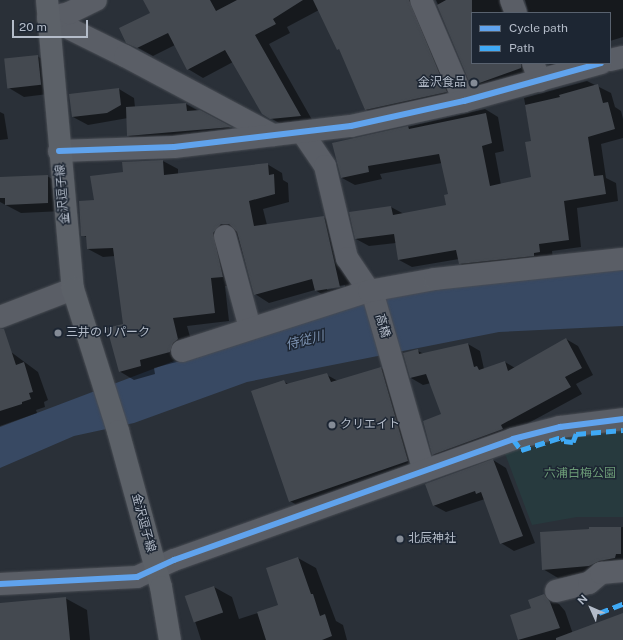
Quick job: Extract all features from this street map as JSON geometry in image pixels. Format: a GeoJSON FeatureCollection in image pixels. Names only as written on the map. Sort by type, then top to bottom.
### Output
{"type":"FeatureCollection","features":[{"type":"Feature","properties":{"kind":"main road","name":"金沢逗子線"},"geometry":{"type":"LineString","coordinates":[[48,9],[73,289],[118,431],[156,568],[170,640]]}},
{"type":"Feature","properties":{"kind":"street"},"geometry":{"type":"LineString","coordinates":[[48,9],[70,13],[96,0]]}},
{"type":"Feature","properties":{"kind":"street"},"geometry":{"type":"LineString","coordinates":[[421,0],[464,102]]}},
{"type":"Feature","properties":{"kind":"street"},"geometry":{"type":"LineString","coordinates":[[511,0],[516,12]]}},
{"type":"Feature","properties":{"kind":"street"},"geometry":{"type":"LineString","coordinates":[[48,9],[125,56],[273,135]]}},
{"type":"Feature","properties":{"kind":"street"},"geometry":{"type":"LineString","coordinates":[[611,60],[623,57]]}},
{"type":"Feature","properties":{"kind":"street"},"geometry":{"type":"LineString","coordinates":[[60,150],[174,147],[352,126],[464,102],[536,72],[594,64]]}},
{"type":"Feature","properties":{"kind":"street","name":"高橋"},"geometry":{"type":"LineString","coordinates":[[302,132],[325,166],[347,258],[371,294],[424,471]]}},
{"type":"Feature","properties":{"kind":"street"},"geometry":{"type":"LineString","coordinates":[[225,236],[250,328]]}},
{"type":"Feature","properties":{"kind":"street"},"geometry":{"type":"LineString","coordinates":[[182,351],[250,328],[371,294],[435,279],[623,259]]}},
{"type":"Feature","properties":{"kind":"street"},"geometry":{"type":"LineString","coordinates":[[0,317],[73,289]]}},
{"type":"Feature","properties":{"kind":"street"},"geometry":{"type":"LineString","coordinates":[[0,584],[137,577],[156,568],[513,439],[560,427],[623,419]]}},
{"type":"Feature","properties":{"kind":"street"},"geometry":{"type":"LineString","coordinates":[[556,591],[589,583],[601,573],[623,571]]}},
{"type":"Feature","properties":{"kind":"green space","name":"六浦白梅公園"},"geometry":{"type":"Polygon","coordinates":[[[623,426],[623,517],[577,517],[532,525],[504,451],[562,433],[623,426]]]}},
{"type":"Feature","properties":{"kind":"water","name":"侍従川"},"geometry":{"type":"Polygon","coordinates":[[[623,268],[623,326],[499,332],[247,382],[134,423],[74,436],[0,468],[0,427],[285,319],[387,294],[623,268]]]}},
{"type":"Feature","properties":{"kind":"building"},"geometry":{"type":"Polygon","coordinates":[[[143,0],[210,0],[216,11],[237,0],[303,0],[273,19],[276,24],[255,35],[301,116],[270,119],[262,114],[225,50],[187,70],[168,33],[137,48],[126,43],[119,28],[150,13],[143,0]]]}},
{"type":"Feature","properties":{"kind":"building"},"geometry":{"type":"Polygon","coordinates":[[[313,0],[409,0],[447,92],[365,110],[339,49],[337,50],[313,0]]]}},
{"type":"Feature","properties":{"kind":"building"},"geometry":{"type":"Polygon","coordinates":[[[446,0],[472,0],[471,64],[521,64],[521,68],[471,86],[437,5],[446,0]]]}},
{"type":"Feature","properties":{"kind":"building"},"geometry":{"type":"Polygon","coordinates":[[[38,55],[41,85],[7,88],[4,59],[38,55]]]}},
{"type":"Feature","properties":{"kind":"building"},"geometry":{"type":"Polygon","coordinates":[[[598,84],[603,103],[608,102],[615,129],[588,137],[594,176],[603,175],[606,194],[564,201],[569,240],[539,244],[540,252],[534,253],[534,256],[459,264],[456,250],[398,260],[394,234],[355,239],[349,212],[391,206],[393,215],[446,205],[444,195],[448,194],[439,154],[368,166],[369,172],[341,178],[332,143],[408,126],[409,129],[486,113],[492,143],[482,146],[490,186],[531,177],[525,142],[531,141],[525,105],[560,97],[559,95],[598,84]]]}},
{"type":"Feature","properties":{"kind":"building"},"geometry":{"type":"Polygon","coordinates":[[[119,88],[121,105],[107,113],[72,117],[69,94],[119,88]]]}},
{"type":"Feature","properties":{"kind":"building"},"geometry":{"type":"Polygon","coordinates":[[[186,103],[187,111],[200,110],[232,127],[127,136],[126,107],[186,103]]]}},
{"type":"Feature","properties":{"kind":"building"},"geometry":{"type":"Polygon","coordinates":[[[163,160],[164,175],[268,163],[269,175],[274,174],[275,194],[249,201],[254,226],[324,216],[340,287],[315,291],[312,279],[254,295],[237,232],[229,224],[221,224],[213,233],[223,277],[211,278],[215,313],[173,318],[178,339],[173,343],[170,352],[140,360],[141,366],[119,372],[107,328],[123,324],[113,248],[87,249],[86,236],[81,236],[79,201],[94,200],[90,176],[123,172],[122,162],[163,160]]]}},
{"type":"Feature","properties":{"kind":"building"},"geometry":{"type":"Polygon","coordinates":[[[48,175],[48,203],[5,205],[5,198],[0,198],[0,177],[48,175]]]}},
{"type":"Feature","properties":{"kind":"building"},"geometry":{"type":"Polygon","coordinates":[[[0,329],[4,329],[16,365],[24,362],[33,392],[29,393],[31,399],[22,402],[22,404],[0,411],[0,329]]]}},
{"type":"Feature","properties":{"kind":"building"},"geometry":{"type":"Polygon","coordinates":[[[566,338],[582,368],[565,377],[571,387],[501,425],[503,429],[432,455],[423,421],[441,414],[426,374],[410,378],[403,353],[418,349],[419,354],[468,343],[474,367],[477,366],[479,370],[505,361],[508,371],[566,338]]]}},
{"type":"Feature","properties":{"kind":"building","name":"クリエイト"},"geometry":{"type":"Polygon","coordinates":[[[381,367],[408,461],[289,502],[251,391],[284,380],[286,384],[327,373],[331,382],[381,367]]]}},
{"type":"Feature","properties":{"kind":"building"},"geometry":{"type":"Polygon","coordinates":[[[493,459],[523,536],[500,544],[481,492],[476,494],[475,491],[433,506],[425,484],[493,459]]]}},
{"type":"Feature","properties":{"kind":"building"},"geometry":{"type":"Polygon","coordinates":[[[589,527],[621,527],[621,554],[616,554],[615,558],[599,561],[589,566],[542,570],[540,532],[589,529],[589,527]]]}},
{"type":"Feature","properties":{"kind":"building"},"geometry":{"type":"Polygon","coordinates":[[[298,557],[320,616],[325,614],[332,636],[322,640],[266,640],[257,612],[278,605],[266,568],[298,557]]]}},
{"type":"Feature","properties":{"kind":"building"},"geometry":{"type":"Polygon","coordinates":[[[214,586],[223,612],[194,623],[185,596],[214,586]]]}},
{"type":"Feature","properties":{"kind":"building"},"geometry":{"type":"Polygon","coordinates":[[[544,594],[550,602],[560,628],[518,640],[510,615],[531,608],[528,600],[544,594]]]}},
{"type":"Feature","properties":{"kind":"building"},"geometry":{"type":"Polygon","coordinates":[[[66,597],[70,640],[0,640],[0,603],[66,597]]]}},
{"type":"Feature","properties":{"kind":"building"},"geometry":{"type":"Polygon","coordinates":[[[623,613],[623,640],[556,640],[556,638],[623,613]]]}},
{"type":"Feature","properties":{"kind":"marked path"},"geometry":{"type":"LineString","coordinates":[[513,439],[521,450],[562,437],[564,441],[573,442],[576,434],[623,430]]}},
{"type":"Feature","properties":{"kind":"marked path"},"geometry":{"type":"LineString","coordinates":[[599,613],[623,604]]}},
{"type":"Feature","properties":{"kind":"cycle path"},"geometry":{"type":"LineString","coordinates":[[59,151],[174,147],[351,126],[464,101],[597,64]]}},
{"type":"Feature","properties":{"kind":"cycle path"},"geometry":{"type":"LineString","coordinates":[[0,584],[137,577],[174,560],[513,439],[560,427],[623,419]]}},
{"type":"Feature","properties":{"kind":"place","name":"金沢食品"},"geometry":{"type":"Point","coordinates":[474,83]}},
{"type":"Feature","properties":{"kind":"place","name":"三井のリパーク"},"geometry":{"type":"Point","coordinates":[58,333]}},
{"type":"Feature","properties":{"kind":"place","name":"クリエイト"},"geometry":{"type":"Point","coordinates":[332,425]}},
{"type":"Feature","properties":{"kind":"place","name":"北辰神社"},"geometry":{"type":"Point","coordinates":[400,539]}}]}
